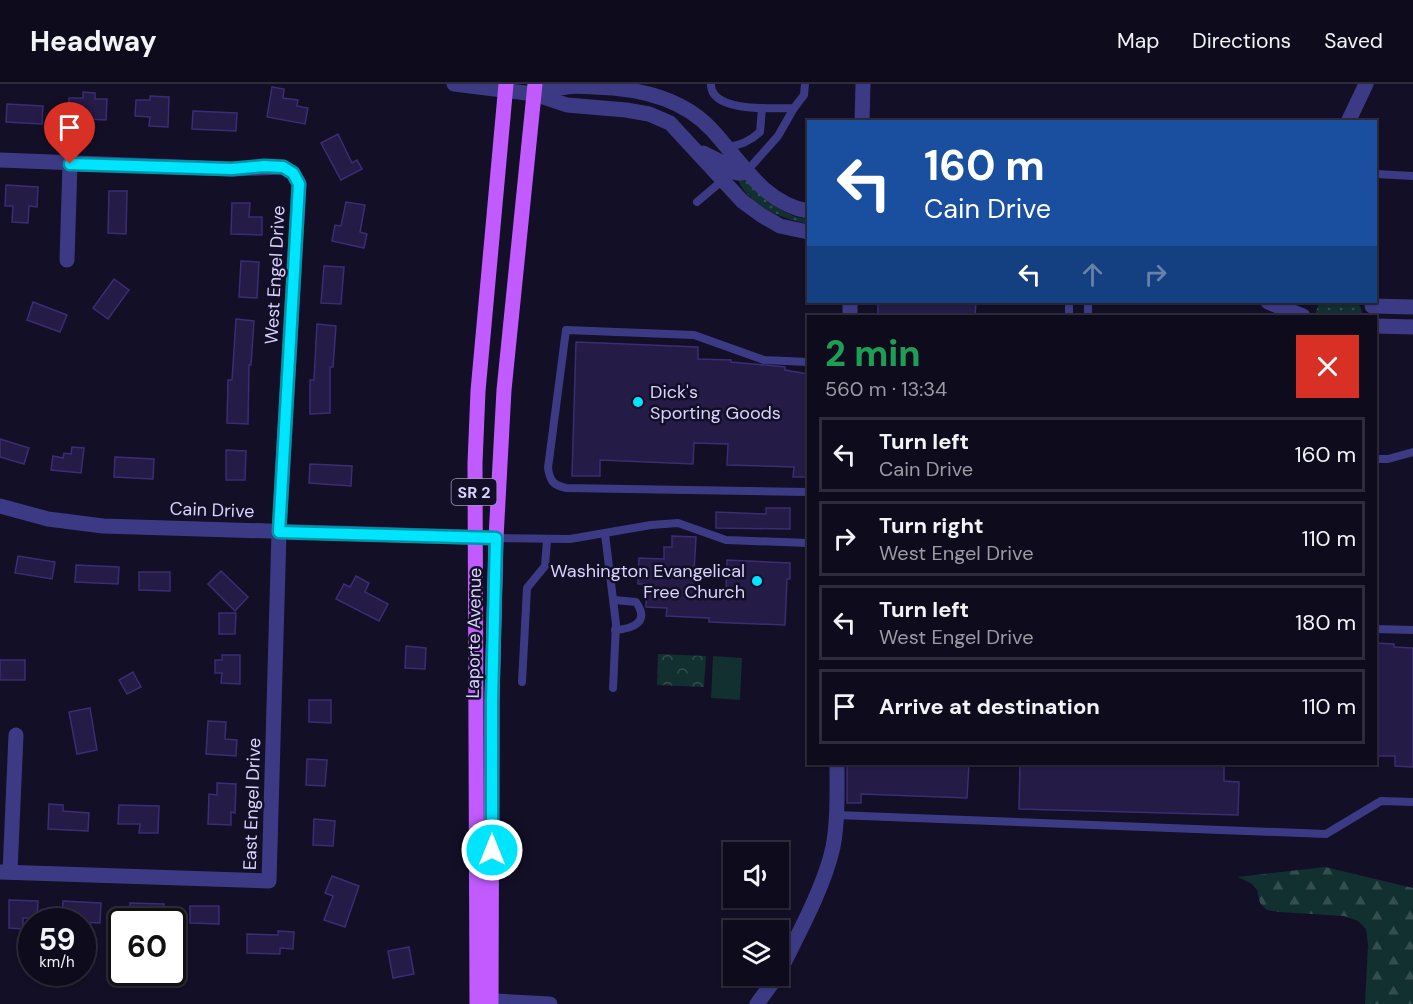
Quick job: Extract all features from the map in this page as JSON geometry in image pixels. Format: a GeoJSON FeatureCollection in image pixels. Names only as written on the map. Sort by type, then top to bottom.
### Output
{"type":"FeatureCollection","features":[{"type":"Feature","properties":{"kind":"main road","name":"Laporte Avenue"},"geometry":{"type":"LineString","coordinates":[[484,1002],[474,539],[478,391],[505,88]]}},
{"type":"Feature","properties":{"kind":"main road","name":"Laporte Avenue"},"geometry":{"type":"LineString","coordinates":[[484,1002],[496,538],[504,390],[535,89]]}},
{"type":"Feature","properties":{"kind":"street"},"geometry":{"type":"LineString","coordinates":[[454,84],[535,89],[568,86],[635,90],[661,98],[687,109],[710,127],[746,172],[781,202],[807,211]]}},
{"type":"Feature","properties":{"kind":"street"},"geometry":{"type":"LineString","coordinates":[[862,120],[863,84]]}},
{"type":"Feature","properties":{"kind":"street"},"geometry":{"type":"LineString","coordinates":[[1349,120],[1366,84]]}},
{"type":"Feature","properties":{"kind":"street"},"geometry":{"type":"LineString","coordinates":[[535,89],[567,105],[649,114],[670,123],[742,201],[780,226],[807,231]]}},
{"type":"Feature","properties":{"kind":"street"},"geometry":{"type":"LineString","coordinates":[[693,147],[723,163],[731,172],[738,174],[746,172]]}},
{"type":"Feature","properties":{"kind":"street","name":"West Engel Drive"},"geometry":{"type":"LineString","coordinates":[[0,160],[232,169],[264,166],[283,167],[293,173],[299,184],[279,532]]}},
{"type":"Feature","properties":{"kind":"street"},"geometry":{"type":"LineString","coordinates":[[67,260],[70,164]]}},
{"type":"Feature","properties":{"kind":"street"},"geometry":{"type":"LineString","coordinates":[[1270,303],[1300,315]]}},
{"type":"Feature","properties":{"kind":"street"},"geometry":{"type":"LineString","coordinates":[[1372,308],[1413,307]]}},
{"type":"Feature","properties":{"kind":"street"},"geometry":{"type":"LineString","coordinates":[[1377,326],[1413,327]]}},
{"type":"Feature","properties":{"kind":"street","name":"Cain Drive"},"geometry":{"type":"LineString","coordinates":[[0,506],[48,519],[103,526],[496,538]]}},
{"type":"Feature","properties":{"kind":"street","name":"East Engel Drive"},"geometry":{"type":"LineString","coordinates":[[5,872],[269,881],[279,532]]}},
{"type":"Feature","properties":{"kind":"street"},"geometry":{"type":"LineString","coordinates":[[5,872],[16,735]]}},
{"type":"Feature","properties":{"kind":"street"},"geometry":{"type":"LineString","coordinates":[[789,951],[828,866],[836,815],[837,765]]}},
{"type":"Feature","properties":{"kind":"street"},"geometry":{"type":"LineString","coordinates":[[757,1004],[772,986]]}},
{"type":"Feature","properties":{"kind":"street"},"geometry":{"type":"LineString","coordinates":[[484,1002],[550,1004]]}},
{"type":"Feature","properties":{"kind":"lane"},"geometry":{"type":"LineString","coordinates":[[711,84],[711,89],[717,99],[730,104],[762,108],[794,108]]}},
{"type":"Feature","properties":{"kind":"lane"},"geometry":{"type":"LineString","coordinates":[[746,172],[778,136],[804,95],[805,84]]}},
{"type":"Feature","properties":{"kind":"lane"},"geometry":{"type":"LineString","coordinates":[[727,147],[738,146],[750,141],[760,132],[762,108]]}},
{"type":"Feature","properties":{"kind":"lane"},"geometry":{"type":"LineString","coordinates":[[1377,174],[1413,176]]}},
{"type":"Feature","properties":{"kind":"lane"},"geometry":{"type":"LineString","coordinates":[[697,202],[723,180]]}},
{"type":"Feature","properties":{"kind":"lane"},"geometry":{"type":"LineString","coordinates":[[807,362],[764,360],[694,335],[566,330],[548,468],[549,479],[555,485],[566,488],[807,492]]}},
{"type":"Feature","properties":{"kind":"lane"},"geometry":{"type":"LineString","coordinates":[[1377,459],[1388,459],[1413,452]]}},
{"type":"Feature","properties":{"kind":"lane"},"geometry":{"type":"LineString","coordinates":[[496,538],[547,540],[678,523],[726,540],[807,543]]}},
{"type":"Feature","properties":{"kind":"lane"},"geometry":{"type":"LineString","coordinates":[[605,534],[614,600],[613,688]]}},
{"type":"Feature","properties":{"kind":"lane"},"geometry":{"type":"LineString","coordinates":[[522,682],[527,588],[545,566],[547,540]]}},
{"type":"Feature","properties":{"kind":"lane"},"geometry":{"type":"LineString","coordinates":[[614,600],[636,602],[641,609],[641,618],[637,625],[630,629],[615,630]]}},
{"type":"Feature","properties":{"kind":"lane"},"geometry":{"type":"LineString","coordinates":[[1377,629],[1413,630]]}},
{"type":"Feature","properties":{"kind":"lane"},"geometry":{"type":"LineString","coordinates":[[836,815],[1326,834],[1381,801],[1413,802]]}},
{"type":"Feature","properties":{"kind":"green space"},"geometry":{"type":"Polygon","coordinates":[[[738,180],[748,181],[775,206],[782,211],[807,219],[807,224],[788,219],[768,210],[758,204],[743,189],[738,180]]]}},
{"type":"Feature","properties":{"kind":"green space"},"geometry":{"type":"Polygon","coordinates":[[[1319,303],[1358,303],[1362,315],[1315,315],[1319,303]]]}},
{"type":"Feature","properties":{"kind":"green space"},"geometry":{"type":"Polygon","coordinates":[[[658,654],[706,656],[704,687],[657,685],[658,654]]]}},
{"type":"Feature","properties":{"kind":"green space"},"geometry":{"type":"Polygon","coordinates":[[[713,656],[742,658],[740,700],[711,698],[713,656]]]}},
{"type":"Feature","properties":{"kind":"green space"},"geometry":{"type":"Polygon","coordinates":[[[1325,867],[1413,888],[1413,1004],[1365,1004],[1368,945],[1366,929],[1358,921],[1344,916],[1267,910],[1260,903],[1257,890],[1252,884],[1238,877],[1325,867]]]}},
{"type":"Feature","properties":{"kind":"building"},"geometry":{"type":"Polygon","coordinates":[[[272,87],[284,89],[283,98],[298,100],[297,106],[308,108],[305,124],[267,117],[272,87]]]}},
{"type":"Feature","properties":{"kind":"building"},"geometry":{"type":"Polygon","coordinates":[[[83,92],[95,93],[95,99],[107,99],[106,120],[81,119],[81,123],[68,123],[69,98],[83,98],[83,92]]]}},
{"type":"Feature","properties":{"kind":"building"},"geometry":{"type":"Polygon","coordinates":[[[150,96],[169,97],[168,127],[149,126],[150,117],[135,116],[136,100],[150,100],[150,96]]]}},
{"type":"Feature","properties":{"kind":"building"},"geometry":{"type":"Polygon","coordinates":[[[7,104],[43,106],[42,124],[6,122],[7,104]]]}},
{"type":"Feature","properties":{"kind":"building"},"geometry":{"type":"Polygon","coordinates":[[[193,111],[237,113],[236,131],[192,129],[193,111]]]}},
{"type":"Feature","properties":{"kind":"building"},"geometry":{"type":"Polygon","coordinates":[[[338,134],[352,163],[357,160],[362,169],[341,180],[321,143],[338,134]]]}},
{"type":"Feature","properties":{"kind":"building"},"geometry":{"type":"Polygon","coordinates":[[[6,185],[38,187],[37,207],[29,206],[28,223],[12,222],[13,206],[5,206],[6,185]]]}},
{"type":"Feature","properties":{"kind":"building"},"geometry":{"type":"Polygon","coordinates":[[[109,191],[127,191],[126,234],[108,233],[109,191]]]}},
{"type":"Feature","properties":{"kind":"building"},"geometry":{"type":"Polygon","coordinates":[[[346,202],[365,205],[360,232],[367,234],[364,248],[332,241],[335,225],[341,226],[346,202]]]}},
{"type":"Feature","properties":{"kind":"building"},"geometry":{"type":"Polygon","coordinates":[[[232,203],[250,203],[249,217],[262,217],[262,235],[231,234],[232,203]]]}},
{"type":"Feature","properties":{"kind":"building"},"geometry":{"type":"Polygon","coordinates":[[[241,261],[259,262],[257,298],[239,297],[241,261]]]}},
{"type":"Feature","properties":{"kind":"building"},"geometry":{"type":"Polygon","coordinates":[[[324,266],[344,267],[341,304],[321,303],[324,266]]]}},
{"type":"Feature","properties":{"kind":"building"},"geometry":{"type":"Polygon","coordinates":[[[114,279],[129,290],[108,319],[93,308],[114,279]]]}},
{"type":"Feature","properties":{"kind":"building"},"geometry":{"type":"Polygon","coordinates":[[[33,302],[67,315],[60,332],[27,320],[33,302]]]}},
{"type":"Feature","properties":{"kind":"building"},"geometry":{"type":"Polygon","coordinates":[[[878,303],[976,303],[975,315],[878,315],[878,303]]]}},
{"type":"Feature","properties":{"kind":"building"},"geometry":{"type":"Polygon","coordinates":[[[236,319],[254,321],[251,365],[249,365],[248,424],[227,423],[228,380],[232,380],[236,319]]]}},
{"type":"Feature","properties":{"kind":"building"},"geometry":{"type":"Polygon","coordinates":[[[317,324],[336,326],[333,367],[330,367],[330,413],[310,414],[310,380],[314,380],[317,324]]]}},
{"type":"Feature","properties":{"kind":"building"},"geometry":{"type":"Polygon","coordinates":[[[576,342],[698,347],[698,359],[731,360],[731,362],[785,367],[785,370],[807,374],[807,477],[793,477],[794,467],[727,465],[728,444],[694,443],[693,464],[600,460],[600,476],[572,476],[576,342]]]}},
{"type":"Feature","properties":{"kind":"building"},"geometry":{"type":"Polygon","coordinates":[[[0,439],[29,448],[24,464],[0,457],[0,439]]]}},
{"type":"Feature","properties":{"kind":"building"},"geometry":{"type":"Polygon","coordinates":[[[72,447],[84,448],[81,473],[51,470],[53,456],[63,458],[64,453],[71,454],[72,447]]]}},
{"type":"Feature","properties":{"kind":"building"},"geometry":{"type":"Polygon","coordinates":[[[226,450],[246,451],[245,480],[226,480],[226,450]]]}},
{"type":"Feature","properties":{"kind":"building"},"geometry":{"type":"Polygon","coordinates":[[[115,457],[154,459],[153,479],[114,477],[115,457]]]}},
{"type":"Feature","properties":{"kind":"building"},"geometry":{"type":"Polygon","coordinates":[[[310,464],[352,466],[351,486],[309,483],[310,464]]]}},
{"type":"Feature","properties":{"kind":"building"},"geometry":{"type":"Polygon","coordinates":[[[766,508],[790,508],[790,529],[716,528],[716,512],[766,514],[766,508]]]}},
{"type":"Feature","properties":{"kind":"building","name":"Washington Evangelical Free Church"},"geometry":{"type":"Polygon","coordinates":[[[672,536],[696,537],[693,590],[726,592],[727,560],[790,563],[785,625],[709,622],[709,618],[666,616],[667,608],[646,607],[647,584],[638,584],[639,558],[664,559],[664,547],[672,547],[672,536]]]}},
{"type":"Feature","properties":{"kind":"building"},"geometry":{"type":"Polygon","coordinates":[[[18,556],[55,562],[52,579],[15,573],[18,556]]]}},
{"type":"Feature","properties":{"kind":"building"},"geometry":{"type":"Polygon","coordinates":[[[76,565],[119,567],[118,584],[75,582],[76,565]]]}},
{"type":"Feature","properties":{"kind":"building"},"geometry":{"type":"Polygon","coordinates":[[[221,571],[248,597],[235,611],[208,584],[221,571]]]}},
{"type":"Feature","properties":{"kind":"building"},"geometry":{"type":"Polygon","coordinates":[[[139,572],[170,572],[170,591],[139,590],[139,572]]]}},
{"type":"Feature","properties":{"kind":"building"},"geometry":{"type":"Polygon","coordinates":[[[356,576],[369,583],[365,592],[388,604],[379,621],[336,599],[344,584],[350,587],[356,576]]]}},
{"type":"Feature","properties":{"kind":"building"},"geometry":{"type":"Polygon","coordinates":[[[219,613],[236,613],[235,634],[219,634],[219,613]]]}},
{"type":"Feature","properties":{"kind":"building"},"geometry":{"type":"Polygon","coordinates":[[[1377,643],[1413,648],[1413,767],[1395,766],[1395,756],[1377,756],[1377,643]]]}},
{"type":"Feature","properties":{"kind":"building"},"geometry":{"type":"Polygon","coordinates":[[[406,646],[426,648],[425,669],[405,668],[406,646]]]}},
{"type":"Feature","properties":{"kind":"building"},"geometry":{"type":"Polygon","coordinates":[[[222,655],[240,655],[240,684],[221,683],[222,673],[215,673],[215,660],[222,660],[222,655]]]}},
{"type":"Feature","properties":{"kind":"building"},"geometry":{"type":"Polygon","coordinates":[[[0,660],[25,660],[25,680],[0,680],[0,660]]]}},
{"type":"Feature","properties":{"kind":"building"},"geometry":{"type":"Polygon","coordinates":[[[133,672],[141,687],[127,694],[119,680],[133,672]]]}},
{"type":"Feature","properties":{"kind":"building"},"geometry":{"type":"Polygon","coordinates":[[[309,700],[331,700],[331,723],[309,722],[309,700]]]}},
{"type":"Feature","properties":{"kind":"building"},"geometry":{"type":"Polygon","coordinates":[[[90,708],[97,750],[77,754],[69,712],[90,708]]]}},
{"type":"Feature","properties":{"kind":"building"},"geometry":{"type":"Polygon","coordinates":[[[208,721],[226,722],[225,739],[237,740],[236,756],[206,754],[208,721]]]}},
{"type":"Feature","properties":{"kind":"building"},"geometry":{"type":"Polygon","coordinates":[[[307,759],[327,760],[325,786],[306,785],[307,759]]]}},
{"type":"Feature","properties":{"kind":"building"},"geometry":{"type":"Polygon","coordinates":[[[847,765],[969,765],[967,798],[861,794],[861,803],[847,803],[847,765]]]}},
{"type":"Feature","properties":{"kind":"building"},"geometry":{"type":"Polygon","coordinates":[[[1020,765],[1224,765],[1224,781],[1239,782],[1238,815],[1019,809],[1020,765]]]}},
{"type":"Feature","properties":{"kind":"building"},"geometry":{"type":"Polygon","coordinates":[[[217,783],[236,784],[235,813],[231,812],[231,825],[208,824],[209,794],[217,795],[217,783]]]}},
{"type":"Feature","properties":{"kind":"building"},"geometry":{"type":"Polygon","coordinates":[[[49,804],[63,805],[63,811],[89,813],[88,831],[48,829],[49,804]]]}},
{"type":"Feature","properties":{"kind":"building"},"geometry":{"type":"Polygon","coordinates":[[[119,805],[159,806],[158,833],[139,833],[140,824],[118,824],[119,805]]]}},
{"type":"Feature","properties":{"kind":"building"},"geometry":{"type":"Polygon","coordinates":[[[314,819],[335,821],[333,846],[313,845],[314,819]]]}},
{"type":"Feature","properties":{"kind":"building"},"geometry":{"type":"Polygon","coordinates":[[[332,876],[359,886],[345,927],[324,920],[333,896],[325,893],[332,876]]]}},
{"type":"Feature","properties":{"kind":"building"},"geometry":{"type":"Polygon","coordinates":[[[9,900],[38,901],[38,908],[18,908],[18,929],[9,928],[9,900]]]}},
{"type":"Feature","properties":{"kind":"building"},"geometry":{"type":"Polygon","coordinates":[[[63,901],[101,903],[100,923],[96,923],[96,908],[63,908],[63,901]]]}},
{"type":"Feature","properties":{"kind":"building"},"geometry":{"type":"Polygon","coordinates":[[[130,903],[164,904],[164,908],[130,908],[130,903]]]}},
{"type":"Feature","properties":{"kind":"building"},"geometry":{"type":"Polygon","coordinates":[[[190,906],[219,906],[219,924],[190,923],[190,906]]]}},
{"type":"Feature","properties":{"kind":"building"},"geometry":{"type":"Polygon","coordinates":[[[278,931],[294,932],[293,949],[280,948],[280,954],[247,953],[247,934],[278,935],[278,931]]]}},
{"type":"Feature","properties":{"kind":"building"},"geometry":{"type":"Polygon","coordinates":[[[409,947],[414,974],[393,978],[388,951],[409,947]]]}},
{"type":"Feature","properties":{"kind":"place","name":"Dick's Sporting Goods"},"geometry":{"type":"Point","coordinates":[638,402]}},
{"type":"Feature","properties":{"kind":"place","name":"Washington Evangelical Free Church"},"geometry":{"type":"Point","coordinates":[757,581]}},
{"type":"Feature","properties":{"kind":"route"},"geometry":{"type":"LineString","coordinates":[[70,164],[232,169],[264,166],[283,167],[293,173],[299,184],[279,532],[496,538],[492,701],[492,850]]}}]}
